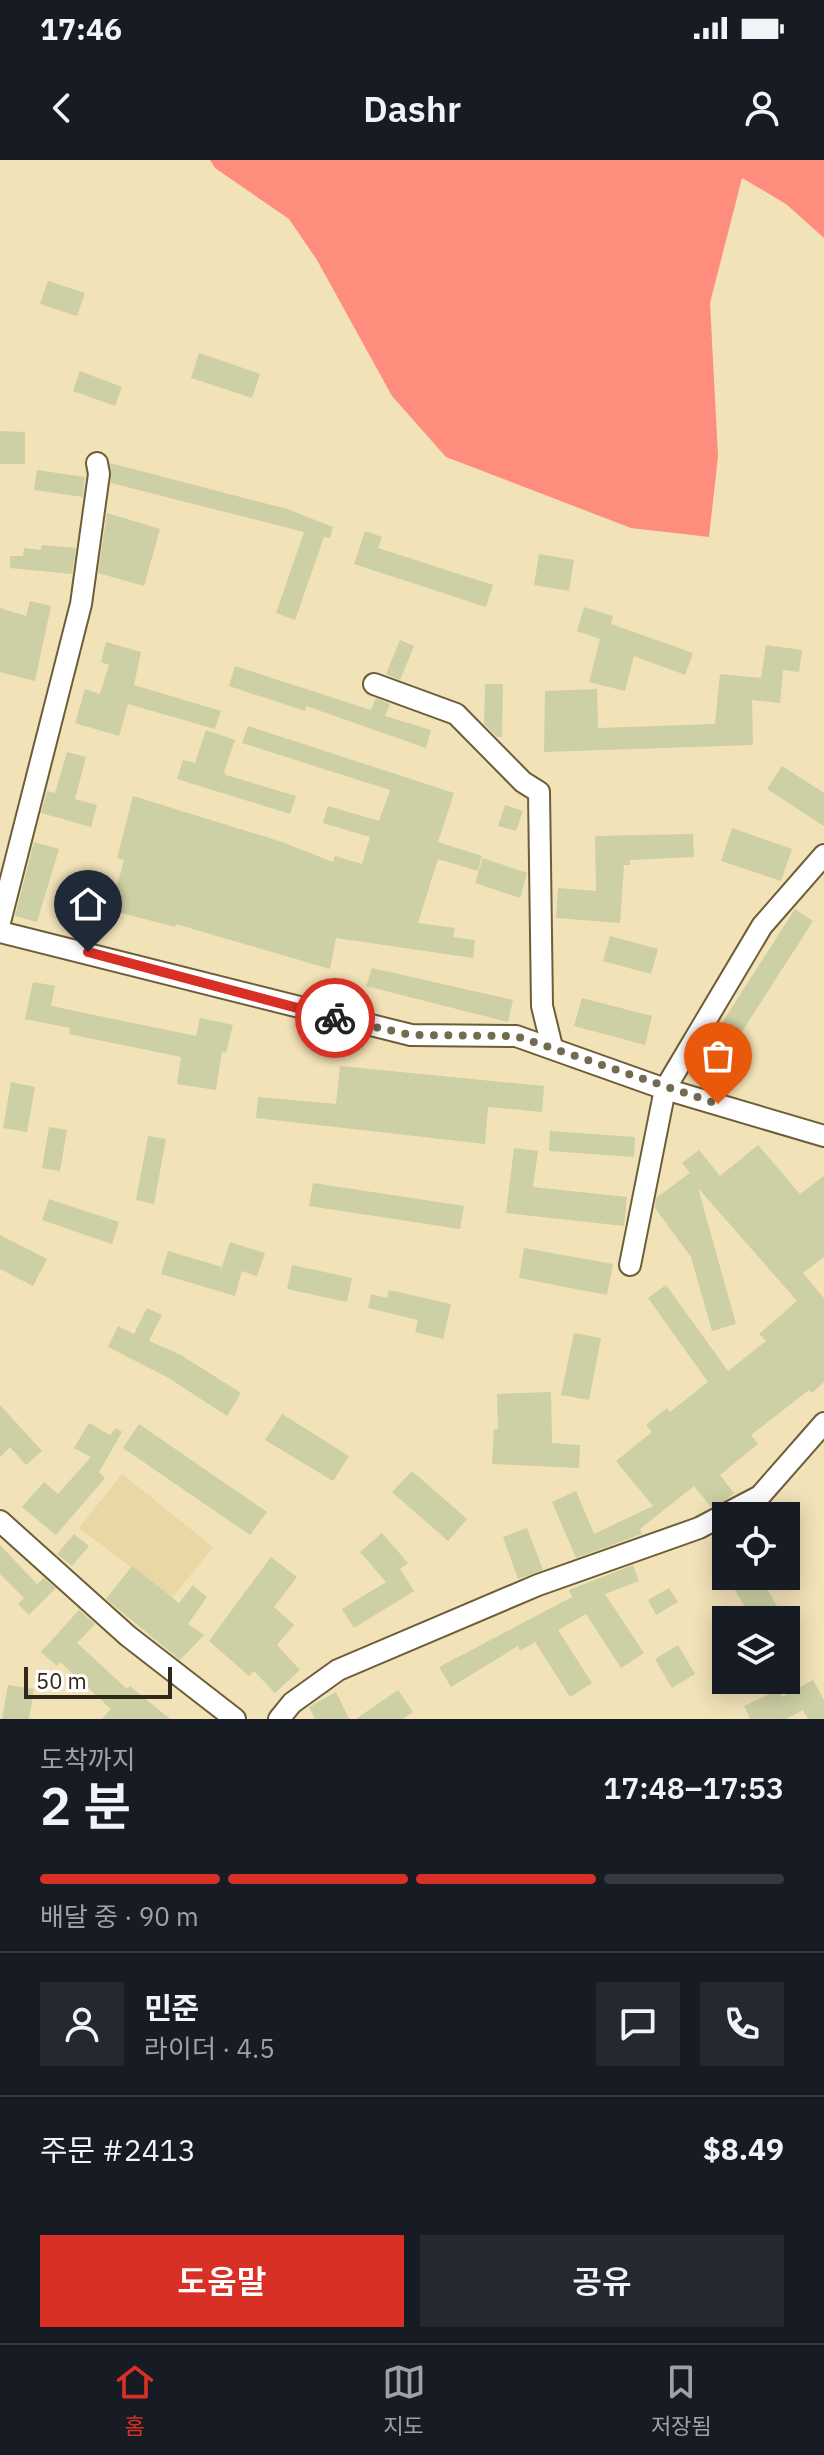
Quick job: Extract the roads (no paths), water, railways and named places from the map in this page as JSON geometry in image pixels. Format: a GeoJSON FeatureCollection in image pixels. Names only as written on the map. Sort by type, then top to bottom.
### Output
{"type":"FeatureCollection","features":[{"type":"Feature","properties":{"kind":"street"},"geometry":{"type":"LineString","coordinates":[[0,922],[81,604],[99,474],[97,463]]}},
{"type":"Feature","properties":{"kind":"street"},"geometry":{"type":"LineString","coordinates":[[374,684],[456,714],[523,782],[539,792],[542,1006],[552,1047]]}},
{"type":"Feature","properties":{"kind":"street"},"geometry":{"type":"LineString","coordinates":[[630,1265],[665,1089],[762,926],[824,855]]}},
{"type":"Feature","properties":{"kind":"street"},"geometry":{"type":"LineString","coordinates":[[0,932],[411,1035],[516,1036],[665,1089],[824,1136]]}},
{"type":"Feature","properties":{"kind":"street"},"geometry":{"type":"LineString","coordinates":[[279,1719],[292,1703],[338,1670],[538,1585],[699,1528],[760,1496],[824,1423]]}},
{"type":"Feature","properties":{"kind":"street"},"geometry":{"type":"LineString","coordinates":[[0,1521],[128,1636],[235,1719]]}}]}
